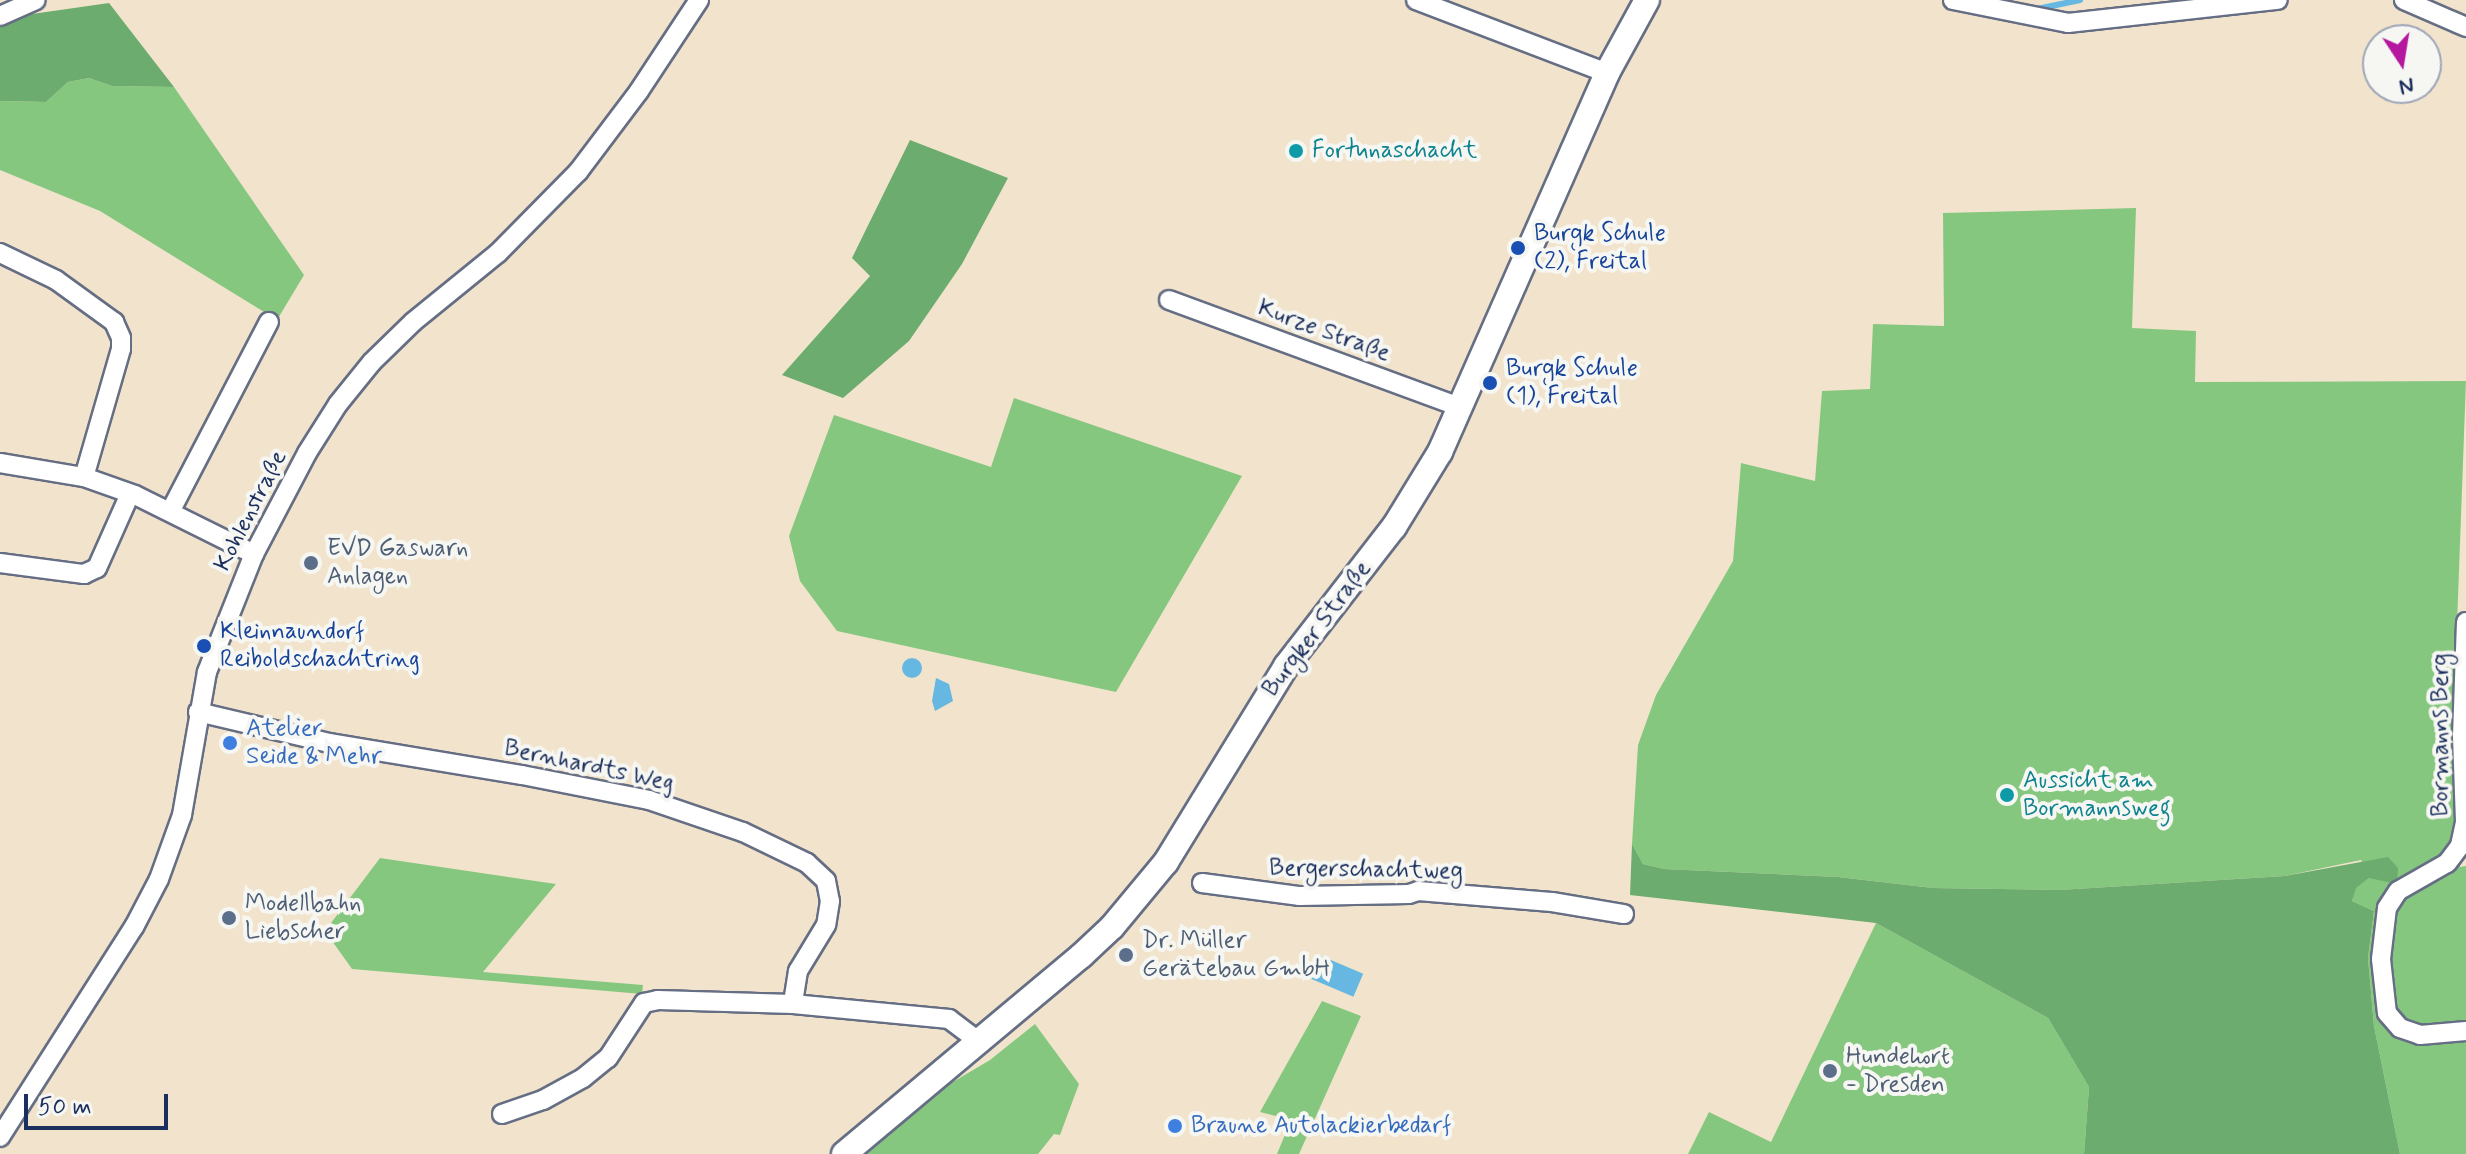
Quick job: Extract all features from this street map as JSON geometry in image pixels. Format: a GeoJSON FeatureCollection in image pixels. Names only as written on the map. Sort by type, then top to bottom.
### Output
{"type":"FeatureCollection","features":[{"type":"Feature","properties":{"kind":"main road","name":"Burgker Straße"},"geometry":{"type":"LineString","coordinates":[[844,1154],[1081,956],[1112,927],[1159,872],[1286,666],[1416,495],[1462,408],[1607,73],[1647,0]]}},
{"type":"Feature","properties":{"kind":"street"},"geometry":{"type":"LineString","coordinates":[[0,16],[36,0]]}},
{"type":"Feature","properties":{"kind":"street","name":"Kohlenstraße"},"geometry":{"type":"LineString","coordinates":[[0,1137],[134,927],[159,879],[182,815],[207,672],[254,554],[290,481],[338,404],[372,362],[413,322],[498,253],[578,172],[639,91],[699,0]]}},
{"type":"Feature","properties":{"kind":"street"},"geometry":{"type":"LineString","coordinates":[[1416,0],[1607,73]]}},
{"type":"Feature","properties":{"kind":"street"},"geometry":{"type":"LineString","coordinates":[[1953,0],[2068,23],[2278,0]]}},
{"type":"Feature","properties":{"kind":"street"},"geometry":{"type":"LineString","coordinates":[[2404,0],[2466,27]]}},
{"type":"Feature","properties":{"kind":"street"},"geometry":{"type":"LineString","coordinates":[[0,253],[56,280],[114,322],[121,338],[121,349],[84,477]]}},
{"type":"Feature","properties":{"kind":"street","name":"Kurze Straße"},"geometry":{"type":"LineString","coordinates":[[1169,300],[1462,408]]}},
{"type":"Feature","properties":{"kind":"street"},"geometry":{"type":"LineString","coordinates":[[404,305],[413,322]]}},
{"type":"Feature","properties":{"kind":"street"},"geometry":{"type":"LineString","coordinates":[[171,510],[269,322]]}},
{"type":"Feature","properties":{"kind":"street"},"geometry":{"type":"LineString","coordinates":[[0,463],[84,477],[171,510],[254,554]]}},
{"type":"Feature","properties":{"kind":"street"},"geometry":{"type":"LineString","coordinates":[[0,563],[84,574],[97,568],[130,494]]}},
{"type":"Feature","properties":{"kind":"street","name":"Bormanns Berg"},"geometry":{"type":"LineString","coordinates":[[2466,622],[2462,727],[2465,822],[2460,846],[2447,863],[2398,891],[2387,908],[2381,959],[2387,1013],[2400,1028],[2420,1035],[2466,1031]]}},
{"type":"Feature","properties":{"kind":"street","name":"Bernhardts Weg"},"geometry":{"type":"LineString","coordinates":[[198,712],[329,743],[649,800],[743,832],[807,863],[826,881],[830,901],[826,925],[798,971],[793,1004]]}},
{"type":"Feature","properties":{"kind":"street","name":"Bergerschachtweg"},"geometry":{"type":"LineString","coordinates":[[1202,883],[1300,896],[1409,894],[1418,891],[1552,902],[1624,914]]}},
{"type":"Feature","properties":{"kind":"street"},"geometry":{"type":"LineString","coordinates":[[502,1114],[543,1100],[596,1068],[622,1040],[634,1013],[644,1003],[658,1000],[793,1004],[949,1019],[979,1042]]}},
{"type":"Feature","properties":{"kind":"green space"},"geometry":{"type":"Polygon","coordinates":[[[109,3],[174,87],[112,86],[89,78],[68,82],[46,102],[0,101],[0,27],[25,15],[109,3]]]}},
{"type":"Feature","properties":{"kind":"green space"},"geometry":{"type":"Polygon","coordinates":[[[89,78],[112,86],[174,87],[304,275],[277,320],[100,211],[0,170],[0,101],[46,102],[68,82],[89,78]]]}},
{"type":"Feature","properties":{"kind":"green space"},"geometry":{"type":"Polygon","coordinates":[[[910,140],[1008,178],[962,264],[909,341],[843,398],[782,375],[870,276],[852,258],[910,140]]]}},
{"type":"Feature","properties":{"kind":"green space"},"geometry":{"type":"Polygon","coordinates":[[[2136,208],[2132,328],[2196,331],[2195,382],[2466,381],[2454,706],[2460,867],[2466,866],[2466,1154],[2400,1154],[2374,1026],[2368,958],[2374,911],[2352,901],[2355,888],[2369,878],[2361,860],[2285,876],[2059,890],[1933,888],[1838,877],[1664,869],[1643,864],[1632,844],[1638,745],[1656,695],[1733,561],[1741,463],[1815,481],[1822,391],[1870,389],[1873,324],[1944,326],[1943,213],[2136,208]]]}},
{"type":"Feature","properties":{"kind":"green space"},"geometry":{"type":"Polygon","coordinates":[[[1014,398],[1242,476],[1116,692],[837,631],[800,581],[789,536],[834,415],[991,467],[1014,398]]]}},
{"type":"Feature","properties":{"kind":"green space"},"geometry":{"type":"Polygon","coordinates":[[[1632,844],[1643,864],[1664,869],[1838,877],[1933,888],[2059,890],[2285,876],[2388,857],[2398,868],[2397,884],[2369,878],[2356,888],[2352,901],[2374,911],[2368,958],[2374,1026],[2400,1154],[2084,1154],[2089,1087],[2048,1018],[1876,923],[1630,895],[1632,844]]]}},
{"type":"Feature","properties":{"kind":"green space"},"geometry":{"type":"Polygon","coordinates":[[[380,858],[556,884],[483,972],[643,985],[642,994],[352,969],[325,931],[380,858]]]}},
{"type":"Feature","properties":{"kind":"green space"},"geometry":{"type":"Polygon","coordinates":[[[1876,923],[2048,1018],[2089,1087],[2084,1154],[1688,1154],[1709,1112],[1771,1142],[1876,923]]]}},
{"type":"Feature","properties":{"kind":"green space"},"geometry":{"type":"Polygon","coordinates":[[[1322,1001],[1361,1016],[1299,1154],[1277,1154],[1291,1120],[1260,1112],[1322,1001]]]}},
{"type":"Feature","properties":{"kind":"green space"},"geometry":{"type":"Polygon","coordinates":[[[1035,1024],[1079,1084],[1060,1135],[1054,1134],[1038,1154],[864,1154],[946,1086],[990,1060],[1035,1024]]]}},
{"type":"Feature","properties":{"kind":"water"},"geometry":{"type":"Polygon","coordinates":[[[912,658],[919,661],[922,668],[919,675],[912,678],[905,675],[902,668],[905,661],[912,658]]]}},
{"type":"Feature","properties":{"kind":"water"},"geometry":{"type":"Polygon","coordinates":[[[936,678],[949,684],[953,701],[935,711],[932,701],[936,678]]]}},
{"type":"Feature","properties":{"kind":"water"},"geometry":{"type":"Polygon","coordinates":[[[1319,955],[1363,974],[1353,997],[1309,978],[1319,955]]]}},
{"type":"Feature","properties":{"kind":"waterway"},"geometry":{"type":"LineString","coordinates":[[2037,9],[2080,0]]}},
{"type":"Feature","properties":{"kind":"place","name":"Fortunaschacht"},"geometry":{"type":"Point","coordinates":[1296,151]}},
{"type":"Feature","properties":{"kind":"place","name":"Burgk Schule (2), Freital"},"geometry":{"type":"Point","coordinates":[1518,248]}},
{"type":"Feature","properties":{"kind":"place","name":"Burgk Schule (1), Freital"},"geometry":{"type":"Point","coordinates":[1490,383]}},
{"type":"Feature","properties":{"kind":"place","name":"EVD Gaswarn Anlagen"},"geometry":{"type":"Point","coordinates":[311,563]}},
{"type":"Feature","properties":{"kind":"place","name":"Kleinnaundorf Reiboldschachtring"},"geometry":{"type":"Point","coordinates":[204,646]}},
{"type":"Feature","properties":{"kind":"place","name":"Atelier Seide & Mehr"},"geometry":{"type":"Point","coordinates":[230,743]}},
{"type":"Feature","properties":{"kind":"place","name":"Aussicht am Bormannsweg"},"geometry":{"type":"Point","coordinates":[2007,795]}},
{"type":"Feature","properties":{"kind":"place","name":"Modellbahn Liebscher"},"geometry":{"type":"Point","coordinates":[229,918]}},
{"type":"Feature","properties":{"kind":"place","name":"Dr. Müller Gerätebau GmbH"},"geometry":{"type":"Point","coordinates":[1126,955]}},
{"type":"Feature","properties":{"kind":"place","name":"Hundehort - Dresden"},"geometry":{"type":"Point","coordinates":[1830,1071]}},
{"type":"Feature","properties":{"kind":"place","name":"Braune Autolackierbedarf"},"geometry":{"type":"Point","coordinates":[1175,1126]}}]}
